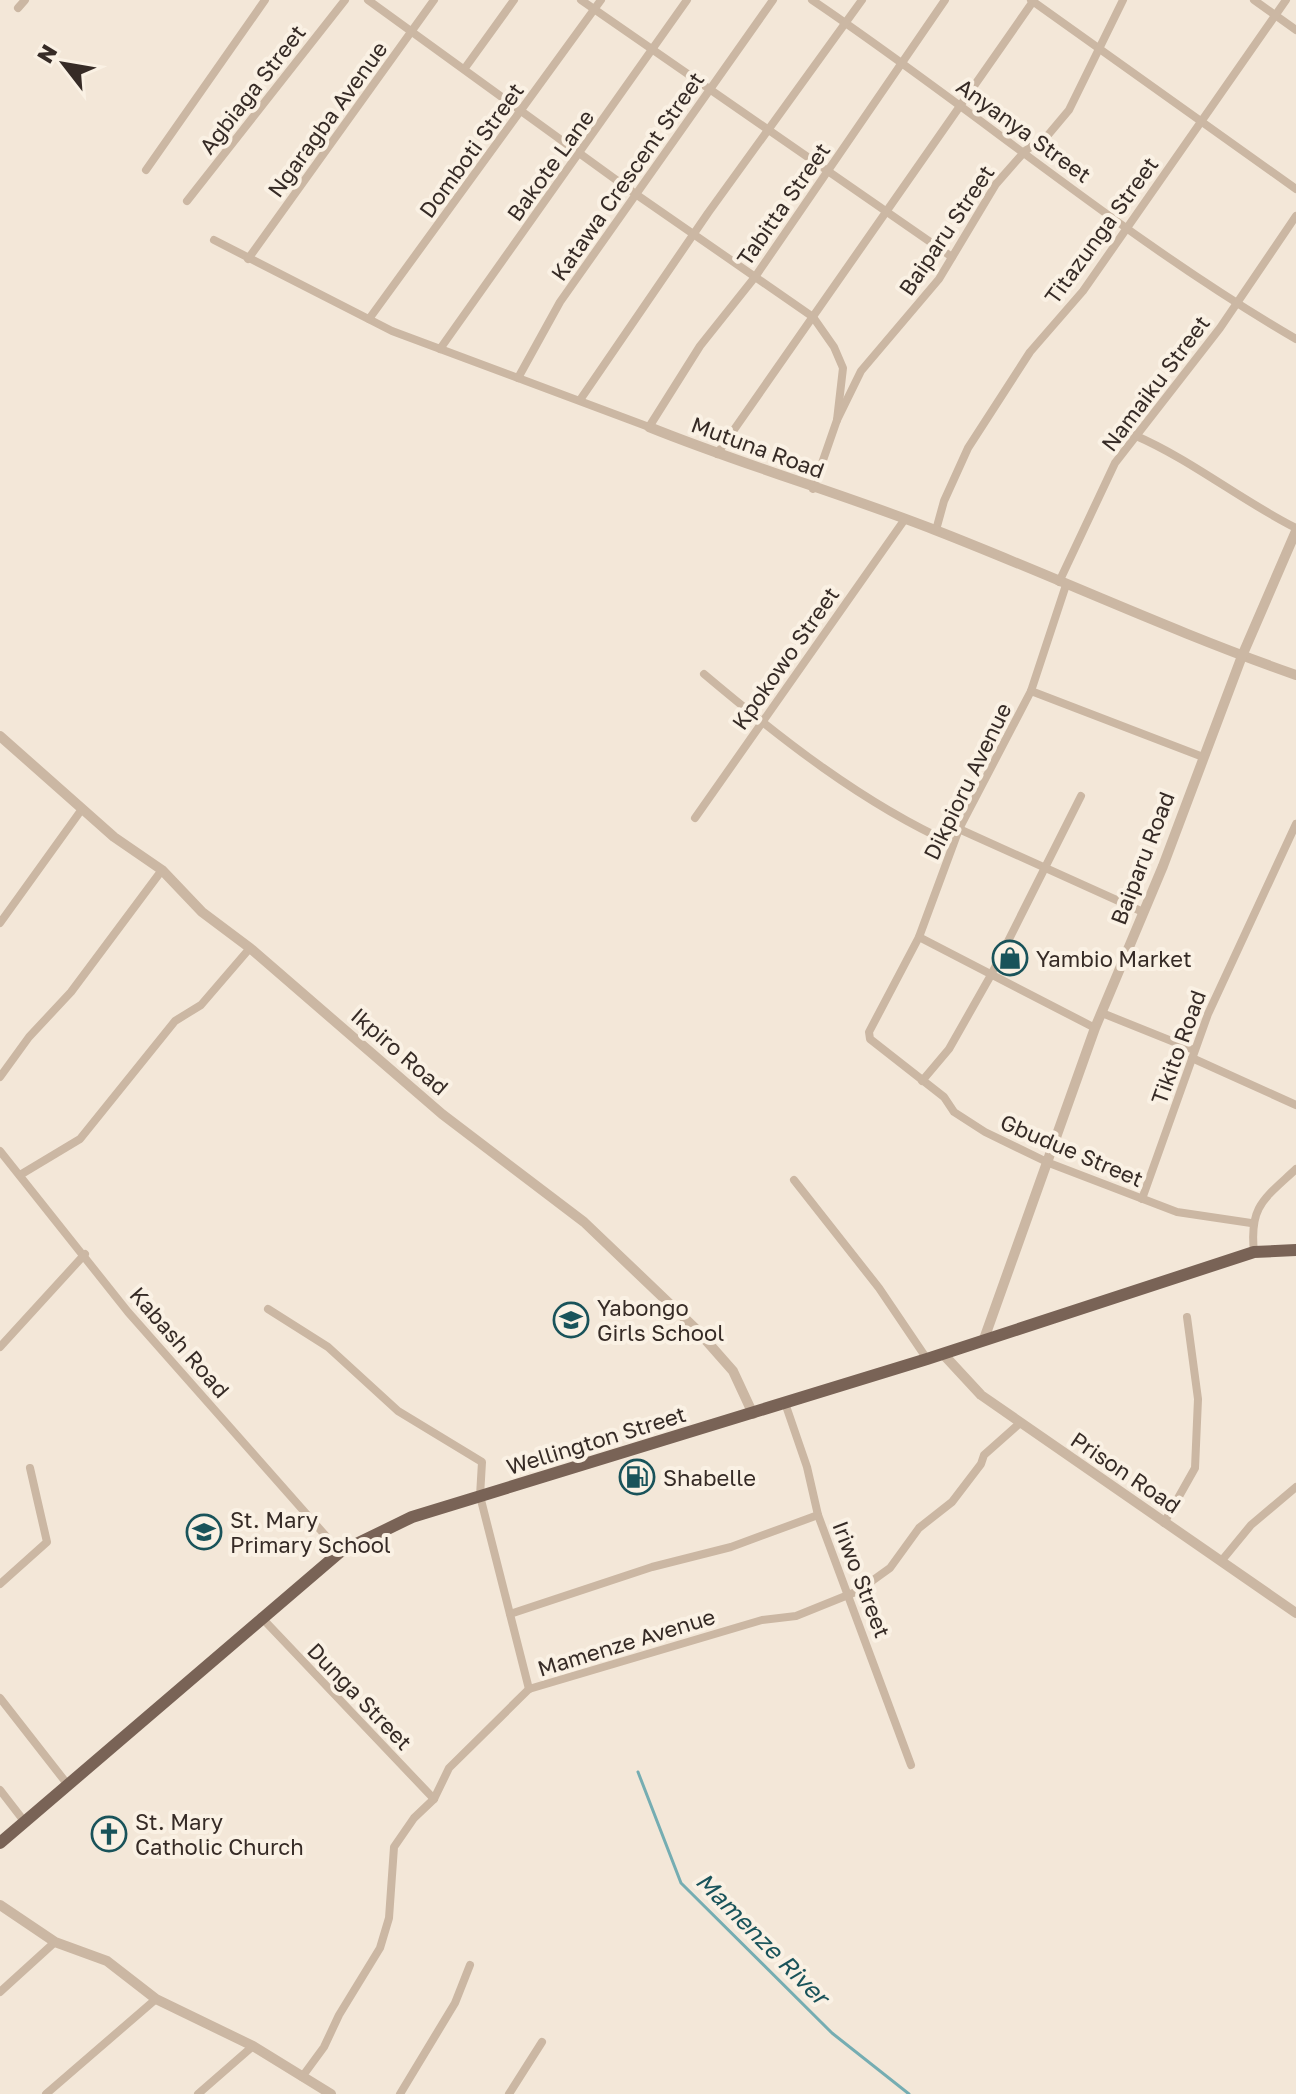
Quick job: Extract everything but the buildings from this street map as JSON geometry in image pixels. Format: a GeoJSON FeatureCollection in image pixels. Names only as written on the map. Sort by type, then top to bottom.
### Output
{"type":"FeatureCollection","features":[{"type":"Feature","properties":{"kind":"main road","name":"Wellington Street"},"geometry":{"type":"LineString","coordinates":[[0,1843],[340,1552],[412,1517],[753,1414],[1254,1252],[1296,1250]]}},
{"type":"Feature","properties":{"kind":"street"},"geometry":{"type":"LineString","coordinates":[[18,8],[25,0]]}},
{"type":"Feature","properties":{"kind":"street"},"geometry":{"type":"LineString","coordinates":[[146,170],[265,0]]}},
{"type":"Feature","properties":{"kind":"street","name":"Agbiaga Street"},"geometry":{"type":"LineString","coordinates":[[187,201],[345,0]]}},
{"type":"Feature","properties":{"kind":"street"},"geometry":{"type":"LineString","coordinates":[[368,0],[637,195],[813,317],[834,347],[843,368],[837,420]]}},
{"type":"Feature","properties":{"kind":"street","name":"Ngaragba Avenue"},"geometry":{"type":"LineString","coordinates":[[248,259],[434,0]]}},
{"type":"Feature","properties":{"kind":"street"},"geometry":{"type":"LineString","coordinates":[[465,68],[514,0]]}},
{"type":"Feature","properties":{"kind":"street"},"geometry":{"type":"LineString","coordinates":[[581,0],[952,257]]}},
{"type":"Feature","properties":{"kind":"street","name":"Domboti Street"},"geometry":{"type":"LineString","coordinates":[[369,319],[601,0]]}},
{"type":"Feature","properties":{"kind":"street","name":"Bakote Lane"},"geometry":{"type":"LineString","coordinates":[[440,349],[687,0]]}},
{"type":"Feature","properties":{"kind":"street","name":"Katawa Crescent Street"},"geometry":{"type":"LineString","coordinates":[[518,378],[560,302],[773,0]]}},
{"type":"Feature","properties":{"kind":"street","name":"Anyanya Street"},"geometry":{"type":"LineString","coordinates":[[812,0],[1025,151],[1126,229],[1236,304],[1296,339]]}},
{"type":"Feature","properties":{"kind":"street"},"geometry":{"type":"LineString","coordinates":[[580,400],[693,234],[862,0]]}},
{"type":"Feature","properties":{"kind":"street","name":"Tabitta Street"},"geometry":{"type":"LineString","coordinates":[[649,427],[700,346],[755,277],[945,0]]}},
{"type":"Feature","properties":{"kind":"street"},"geometry":{"type":"LineString","coordinates":[[717,454],[1033,0],[1296,189]]}},
{"type":"Feature","properties":{"kind":"street","name":"Baiparu Street"},"geometry":{"type":"LineString","coordinates":[[813,489],[837,420],[861,371],[939,279],[996,184],[1025,151],[1048,135],[1069,110],[1123,0]]}},
{"type":"Feature","properties":{"kind":"street"},"geometry":{"type":"LineString","coordinates":[[1254,0],[1296,30]]}},
{"type":"Feature","properties":{"kind":"street","name":"Titazunga Street"},"geometry":{"type":"LineString","coordinates":[[936,530],[944,501],[987,416],[1030,352],[1083,291],[1286,0]]}},
{"type":"Feature","properties":{"kind":"street","name":"Namaiku Street"},"geometry":{"type":"LineString","coordinates":[[1063,584],[1108,476],[1134,435],[1236,304],[1296,216]]}},
{"type":"Feature","properties":{"kind":"street","name":"Mutuna Road"},"geometry":{"type":"LineString","coordinates":[[214,240],[369,319],[440,349],[717,454],[936,530],[1063,584],[1296,675]]}},
{"type":"Feature","properties":{"kind":"street"},"geometry":{"type":"LineString","coordinates":[[1134,435],[1202,470],[1218,485],[1296,529]]}},
{"type":"Feature","properties":{"kind":"street","name":"Kpokowo Street"},"geometry":{"type":"LineString","coordinates":[[695,818],[905,519]]}},
{"type":"Feature","properties":{"kind":"street","name":"Baiparu Road"},"geometry":{"type":"LineString","coordinates":[[984,1339],[1095,1028],[1242,656],[1296,529]]}},
{"type":"Feature","properties":{"kind":"street","name":"Dikpioru Avenue"},"geometry":{"type":"LineString","coordinates":[[869,1032],[919,937],[959,829],[1031,691],[1063,584]]}},
{"type":"Feature","properties":{"kind":"street"},"geometry":{"type":"LineString","coordinates":[[704,674],[762,723],[869,798],[953,844]]}},
{"type":"Feature","properties":{"kind":"street"},"geometry":{"type":"LineString","coordinates":[[1031,691],[1203,757]]}},
{"type":"Feature","properties":{"kind":"street","name":"Ikpiro Road"},"geometry":{"type":"LineString","coordinates":[[0,736],[82,809],[162,870],[202,912],[250,948],[442,1114],[584,1222],[696,1329],[733,1371],[753,1414]]}},
{"type":"Feature","properties":{"kind":"street"},"geometry":{"type":"LineString","coordinates":[[922,1081],[949,1049],[991,975],[1081,796]]}},
{"type":"Feature","properties":{"kind":"street"},"geometry":{"type":"LineString","coordinates":[[0,923],[82,809]]}},
{"type":"Feature","properties":{"kind":"street","name":"Tikito Road"},"geometry":{"type":"LineString","coordinates":[[1142,1199],[1193,1054],[1237,947],[1296,824]]}},
{"type":"Feature","properties":{"kind":"street"},"geometry":{"type":"LineString","coordinates":[[959,829],[1143,912]]}},
{"type":"Feature","properties":{"kind":"street"},"geometry":{"type":"LineString","coordinates":[[0,1077],[29,1037],[71,992],[162,870]]}},
{"type":"Feature","properties":{"kind":"street"},"geometry":{"type":"LineString","coordinates":[[919,937],[1095,1028]]}},
{"type":"Feature","properties":{"kind":"street"},"geometry":{"type":"LineString","coordinates":[[20,1175],[80,1139],[175,1021],[201,1005],[250,948]]}},
{"type":"Feature","properties":{"kind":"street"},"geometry":{"type":"LineString","coordinates":[[1102,1013],[1296,1105]]}},
{"type":"Feature","properties":{"kind":"street","name":"Gbudue Street"},"geometry":{"type":"LineString","coordinates":[[869,1032],[870,1039],[944,1097],[954,1112],[985,1132],[1049,1163],[1177,1212],[1251,1223]]}},
{"type":"Feature","properties":{"kind":"street","name":"Kabash Road"},"geometry":{"type":"LineString","coordinates":[[0,1151],[85,1254],[128,1312],[340,1552]]}},
{"type":"Feature","properties":{"kind":"street"},"geometry":{"type":"LineString","coordinates":[[1254,1252],[1251,1223],[1268,1195],[1296,1169]]}},
{"type":"Feature","properties":{"kind":"street"},"geometry":{"type":"LineString","coordinates":[[794,1180],[879,1288],[927,1359]]}},
{"type":"Feature","properties":{"kind":"street"},"geometry":{"type":"LineString","coordinates":[[0,1347],[85,1254]]}},
{"type":"Feature","properties":{"kind":"street"},"geometry":{"type":"LineString","coordinates":[[268,1309],[328,1347],[398,1411],[482,1462],[480,1496],[529,1689]]}},
{"type":"Feature","properties":{"kind":"street"},"geometry":{"type":"LineString","coordinates":[[1164,1523],[1195,1468],[1198,1399],[1187,1317]]}},
{"type":"Feature","properties":{"kind":"street","name":"Prison Road"},"geometry":{"type":"LineString","coordinates":[[943,1354],[981,1395],[1164,1523],[1223,1559],[1296,1613]]}},
{"type":"Feature","properties":{"kind":"street","name":"Iriwo Street"},"geometry":{"type":"LineString","coordinates":[[785,1403],[807,1467],[818,1515],[911,1765]]}},
{"type":"Feature","properties":{"kind":"street","name":"Mamenze Avenue"},"geometry":{"type":"LineString","coordinates":[[302,2077],[324,2047],[339,2015],[380,1948],[389,1918],[394,1847],[414,1818],[434,1799],[449,1768],[529,1689],[762,1620],[796,1616],[858,1591],[890,1568],[919,1528],[952,1502],[981,1464],[984,1455],[1020,1423]]}},
{"type":"Feature","properties":{"kind":"street"},"geometry":{"type":"LineString","coordinates":[[0,1584],[47,1542],[30,1468]]}},
{"type":"Feature","properties":{"kind":"street"},"geometry":{"type":"LineString","coordinates":[[1223,1559],[1251,1525],[1296,1487]]}},
{"type":"Feature","properties":{"kind":"street"},"geometry":{"type":"LineString","coordinates":[[510,1614],[652,1567],[731,1547],[818,1515]]}},
{"type":"Feature","properties":{"kind":"street","name":"Dunga Street"},"geometry":{"type":"LineString","coordinates":[[261,1617],[434,1799]]}},
{"type":"Feature","properties":{"kind":"street"},"geometry":{"type":"LineString","coordinates":[[0,1698],[68,1785]]}},
{"type":"Feature","properties":{"kind":"street"},"geometry":{"type":"LineString","coordinates":[[0,1790],[24,1821]]}},
{"type":"Feature","properties":{"kind":"street"},"geometry":{"type":"LineString","coordinates":[[0,1905],[55,1942],[107,1961],[156,1999],[253,2046],[331,2094]]}},
{"type":"Feature","properties":{"kind":"street"},"geometry":{"type":"LineString","coordinates":[[0,1992],[55,1942]]}},
{"type":"Feature","properties":{"kind":"street"},"geometry":{"type":"LineString","coordinates":[[400,2094],[455,2003],[470,1965]]}},
{"type":"Feature","properties":{"kind":"street"},"geometry":{"type":"LineString","coordinates":[[46,2094],[156,1999]]}},
{"type":"Feature","properties":{"kind":"street"},"geometry":{"type":"LineString","coordinates":[[509,2094],[542,2042]]}},
{"type":"Feature","properties":{"kind":"street"},"geometry":{"type":"LineString","coordinates":[[198,2094],[253,2046]]}},
{"type":"Feature","properties":{"kind":"waterway","name":"Mamenze River"},"geometry":{"type":"LineString","coordinates":[[638,1772],[681,1883],[832,2033],[909,2094]]}},
{"type":"Feature","properties":{"kind":"place","name":"Yambio Market"},"geometry":{"type":"Point","coordinates":[1010,958]}},
{"type":"Feature","properties":{"kind":"place","name":"Yabongo Girls School"},"geometry":{"type":"Point","coordinates":[571,1320]}},
{"type":"Feature","properties":{"kind":"place","name":"Shabelle"},"geometry":{"type":"Point","coordinates":[637,1477]}},
{"type":"Feature","properties":{"kind":"place","name":"St. Mary Primary School"},"geometry":{"type":"Point","coordinates":[204,1532]}},
{"type":"Feature","properties":{"kind":"place","name":"St. Mary Catholic Church"},"geometry":{"type":"Point","coordinates":[109,1834]}}]}
